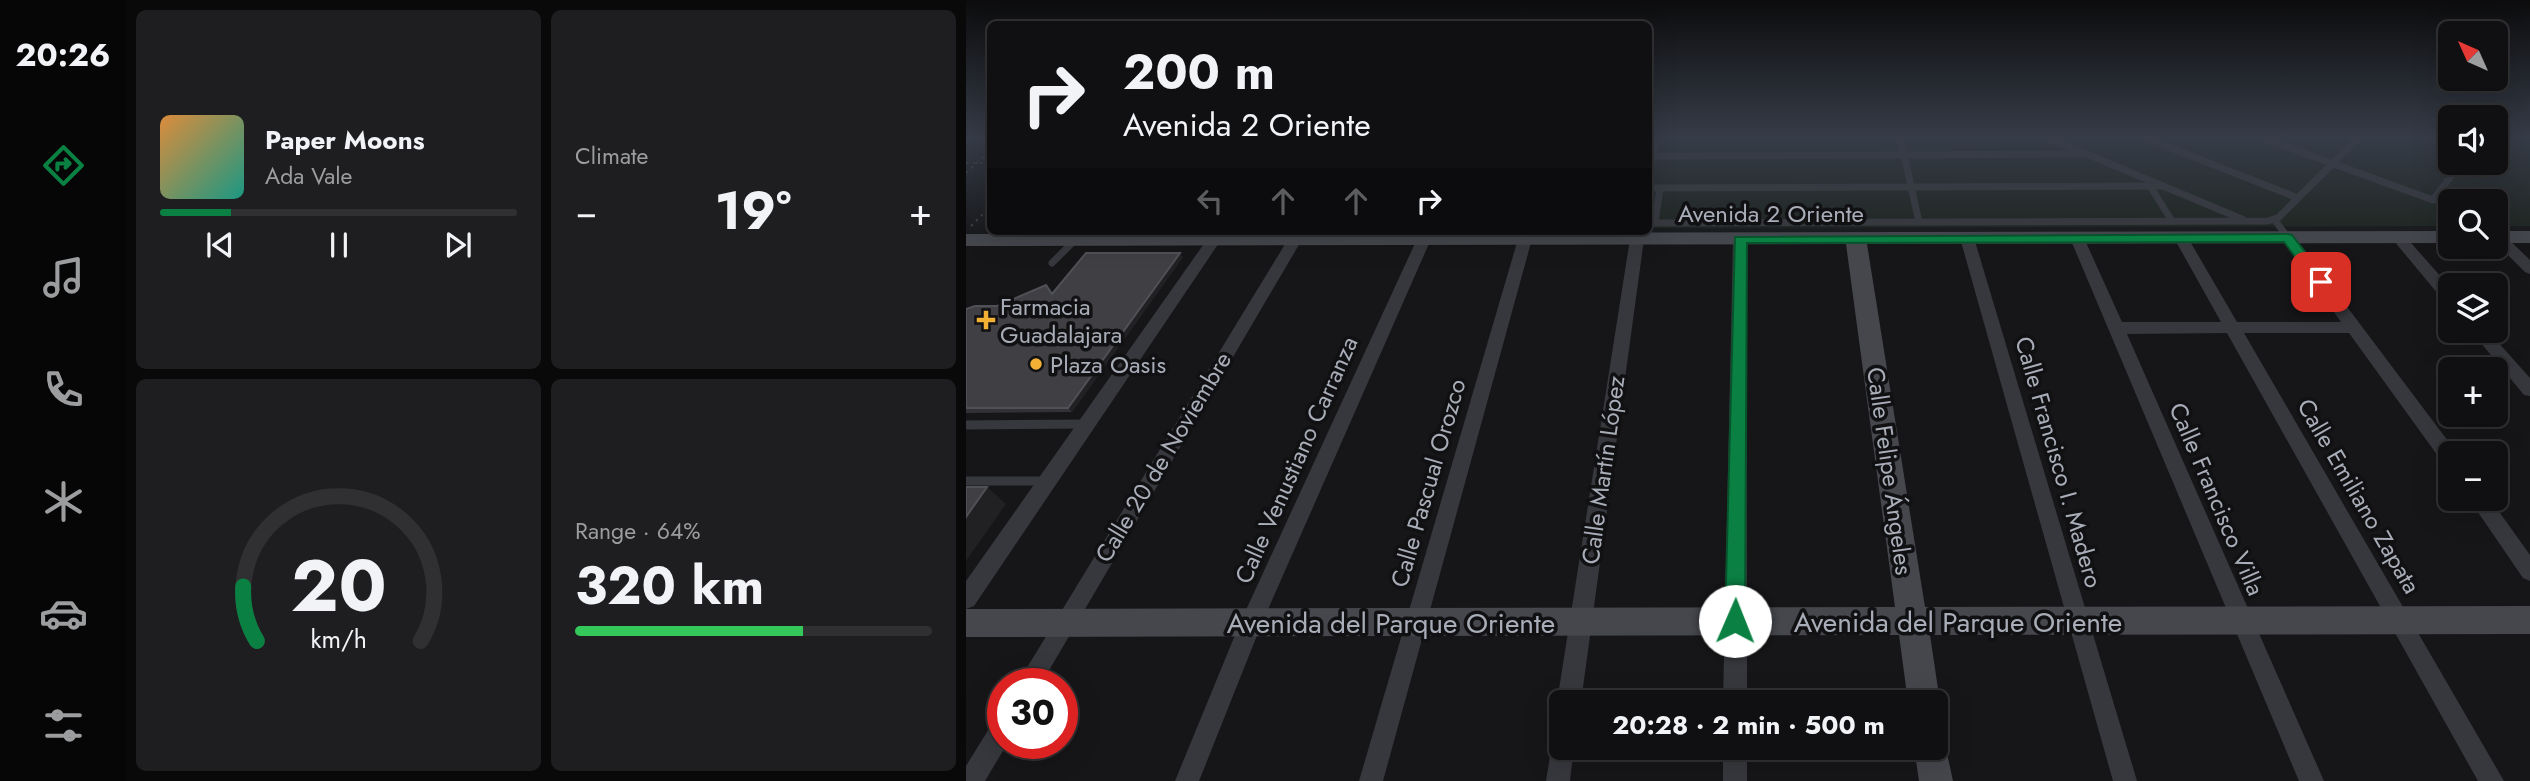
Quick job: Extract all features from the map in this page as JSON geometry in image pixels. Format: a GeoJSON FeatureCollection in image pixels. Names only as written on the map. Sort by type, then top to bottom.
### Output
{"type":"FeatureCollection","features":[{"type":"Feature","properties":{"kind":"street","name":"Avenida 2 Oriente"},"geometry":{"type":"LineString","coordinates":[[1652,229],[1740,239],[2077,238],[2176,229],[2288,238],[2438,237]]}},
{"type":"Feature","properties":{"kind":"street","name":"Calle Emiliano Zapata"},"geometry":{"type":"LineString","coordinates":[[2176,229],[2492,781]]}},
{"type":"Feature","properties":{"kind":"street","name":"Avenida 2 Oriente"},"geometry":{"type":"LineString","coordinates":[[966,240],[1075,240],[1216,235],[1525,239],[1569,235]]}},
{"type":"Feature","properties":{"kind":"street"},"geometry":{"type":"LineString","coordinates":[[966,599],[1216,235]]}},
{"type":"Feature","properties":{"kind":"street","name":"Calle 20 de Noviembre"},"geometry":{"type":"LineString","coordinates":[[1037,668],[1297,235]]}},
{"type":"Feature","properties":{"kind":"street","name":"Calle Martín López"},"geometry":{"type":"LineString","coordinates":[[1571,690],[1646,235]]}},
{"type":"Feature","properties":{"kind":"street","name":"Calle Venustiano Carranza"},"geometry":{"type":"LineString","coordinates":[[1187,781],[1251,623],[1417,237]]}},
{"type":"Feature","properties":{"kind":"street"},"geometry":{"type":"LineString","coordinates":[[2508,237],[2530,237]]}},
{"type":"Feature","properties":{"kind":"street","name":"Calle Francisco I. Madero"},"geometry":{"type":"LineString","coordinates":[[1967,238],[2125,781]]}},
{"type":"Feature","properties":{"kind":"street","name":"Calle Francisco Villa"},"geometry":{"type":"LineString","coordinates":[[2077,238],[2312,781]]}},
{"type":"Feature","properties":{"kind":"street"},"geometry":{"type":"LineString","coordinates":[[2288,238],[2438,441]]}},
{"type":"Feature","properties":{"kind":"street"},"geometry":{"type":"LineString","coordinates":[[2399,238],[2438,283]]}},
{"type":"Feature","properties":{"kind":"street","name":"Calle Pascual Orozco"},"geometry":{"type":"LineString","coordinates":[[1371,781],[1525,239]]}},
{"type":"Feature","properties":{"kind":"street"},"geometry":{"type":"LineString","coordinates":[[1735,690],[1740,239]]}},
{"type":"Feature","properties":{"kind":"street","name":"Calle Felipe Ángeles"},"geometry":{"type":"LineString","coordinates":[[1856,240],[1922,690]]}},
{"type":"Feature","properties":{"kind":"street"},"geometry":{"type":"LineString","coordinates":[[2508,248],[2530,269]]}},
{"type":"Feature","properties":{"kind":"street"},"geometry":{"type":"LineString","coordinates":[[2115,328],[2355,327]]}},
{"type":"Feature","properties":{"kind":"street"},"geometry":{"type":"LineString","coordinates":[[2489,343],[2530,390]]}},
{"type":"Feature","properties":{"kind":"street"},"geometry":{"type":"LineString","coordinates":[[2487,511],[2530,572]]}},
{"type":"Feature","properties":{"kind":"street","name":"Avenida del Parque Oriente"},"geometry":{"type":"LineString","coordinates":[[966,623],[2530,620]]}},
{"type":"Feature","properties":{"kind":"street"},"geometry":{"type":"LineString","coordinates":[[971,781],[987,754]]}},
{"type":"Feature","properties":{"kind":"street"},"geometry":{"type":"LineString","coordinates":[[1558,781],[1561,760]]}},
{"type":"Feature","properties":{"kind":"street"},"geometry":{"type":"LineString","coordinates":[[1735,760],[1735,781]]}},
{"type":"Feature","properties":{"kind":"street"},"geometry":{"type":"LineString","coordinates":[[1933,760],[1936,781]]}},
{"type":"Feature","properties":{"kind":"lane"},"geometry":{"type":"LineString","coordinates":[[1908,173],[1919,222]]}},
{"type":"Feature","properties":{"kind":"lane"},"geometry":{"type":"LineString","coordinates":[[2133,173],[2247,221]]}},
{"type":"Feature","properties":{"kind":"lane"},"geometry":{"type":"LineString","coordinates":[[2236,173],[2298,198]]}},
{"type":"Feature","properties":{"kind":"lane"},"geometry":{"type":"LineString","coordinates":[[1652,228],[1919,222],[2176,229],[2274,219],[2322,173]]}},
{"type":"Feature","properties":{"kind":"lane"},"geometry":{"type":"LineString","coordinates":[[2361,173],[2433,200],[2452,175]]}},
{"type":"Feature","properties":{"kind":"lane"},"geometry":{"type":"LineString","coordinates":[[2150,186],[2176,229]]}},
{"type":"Feature","properties":{"kind":"lane"},"geometry":{"type":"LineString","coordinates":[[1652,188],[2163,186]]}},
{"type":"Feature","properties":{"kind":"lane"},"geometry":{"type":"LineString","coordinates":[[1652,213],[1660,188]]}},
{"type":"Feature","properties":{"kind":"lane"},"geometry":{"type":"LineString","coordinates":[[2274,219],[2288,238]]}},
{"type":"Feature","properties":{"kind":"lane"},"geometry":{"type":"LineString","coordinates":[[1052,263],[1075,240]]}},
{"type":"Feature","properties":{"kind":"lane"},"geometry":{"type":"LineString","coordinates":[[966,425],[1087,424]]}},
{"type":"Feature","properties":{"kind":"lane"},"geometry":{"type":"LineString","coordinates":[[966,481],[1047,481]]}},
{"type":"Feature","properties":{"kind":"path"},"geometry":{"type":"LineString","coordinates":[[966,230],[987,211]]}},
{"type":"Feature","properties":{"kind":"shaded area"},"geometry":{"type":"Polygon","coordinates":[[[1652,173],[2530,173],[2530,226],[2508,226],[2508,189],[2438,189],[2438,226],[1652,228],[1652,173]]]}},
{"type":"Feature","properties":{"kind":"building","name":"Plaza Oasis"},"geometry":{"type":"Polygon","coordinates":[[[1086,253],[1180,253],[1068,408],[966,408],[966,309],[975,306],[997,306],[1046,285],[1052,294],[1086,253]]]}},
{"type":"Feature","properties":{"kind":"building"},"geometry":{"type":"Polygon","coordinates":[[[966,487],[987,487],[966,517],[966,487]]]}},
{"type":"Feature","properties":{"kind":"place","name":"Farmacia Guadalajara"},"geometry":{"type":"Point","coordinates":[986,320]}},
{"type":"Feature","properties":{"kind":"place","name":"Plaza Oasis"},"geometry":{"type":"Point","coordinates":[1036,364]}},
{"type":"Feature","properties":{"kind":"route"},"geometry":{"type":"LineString","coordinates":[[1735,621],[1740,239],[2288,238],[2321,282]]}}]}
